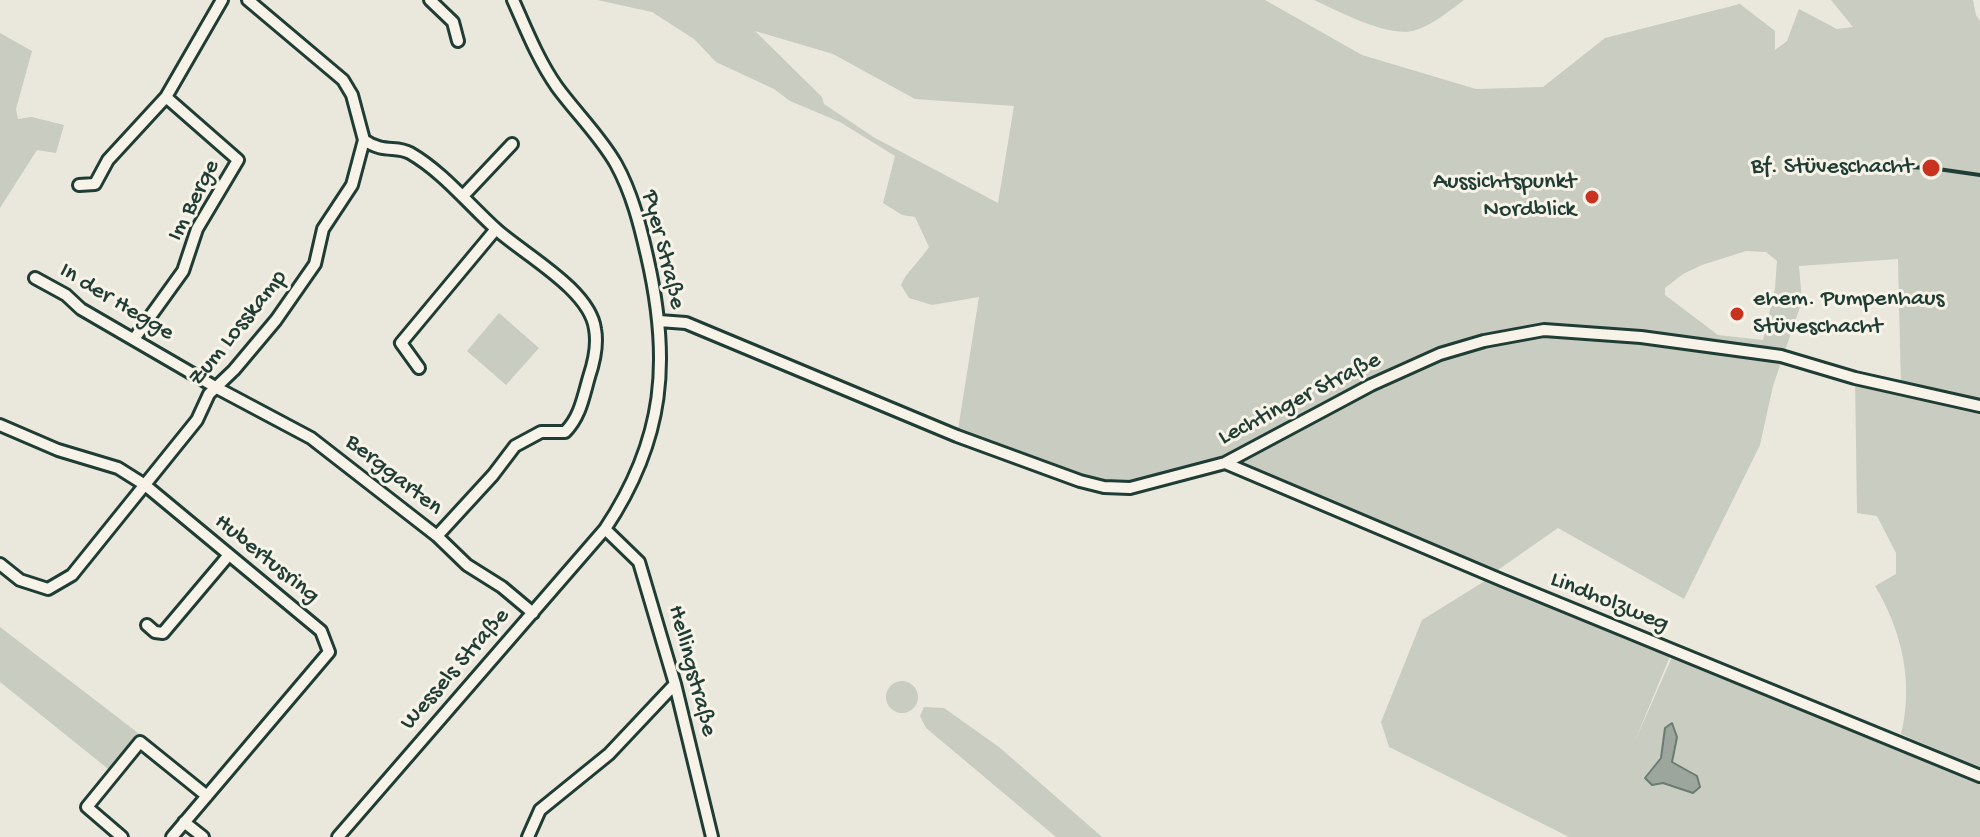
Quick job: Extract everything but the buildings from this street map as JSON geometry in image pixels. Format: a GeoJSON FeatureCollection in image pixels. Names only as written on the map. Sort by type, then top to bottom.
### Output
{"type":"FeatureCollection","features":[{"type":"Feature","properties":{"kind":"street"},"geometry":{"type":"LineString","coordinates":[[79,185],[95,184],[108,160],[166,97],[222,0]]}},
{"type":"Feature","properties":{"kind":"street","name":"Zum Losskamp"},"geometry":{"type":"LineString","coordinates":[[0,564],[20,580],[48,589],[72,575],[197,420],[209,394],[276,320],[315,264],[323,229],[352,185],[364,140],[352,95],[343,80],[248,0]]}},
{"type":"Feature","properties":{"kind":"street"},"geometry":{"type":"LineString","coordinates":[[430,0],[453,22],[458,41]]}},
{"type":"Feature","properties":{"kind":"street","name":"Pyer Straße"},"geometry":{"type":"LineString","coordinates":[[513,0],[545,68],[615,163],[628,188],[641,232],[659,321],[662,352],[657,412],[640,469],[625,500],[605,529]]}},
{"type":"Feature","properties":{"kind":"street","name":"Im Berge"},"geometry":{"type":"LineString","coordinates":[[134,339],[183,271],[197,229],[238,160],[166,97]]}},
{"type":"Feature","properties":{"kind":"street"},"geometry":{"type":"LineString","coordinates":[[364,140],[376,149],[407,151],[463,196],[496,229],[565,283],[586,306],[596,327],[595,358],[576,420],[565,432],[541,432],[515,446],[437,536]]}},
{"type":"Feature","properties":{"kind":"street"},"geometry":{"type":"LineString","coordinates":[[463,196],[512,144]]}},
{"type":"Feature","properties":{"kind":"street"},"geometry":{"type":"LineString","coordinates":[[419,368],[401,343],[496,229]]}},
{"type":"Feature","properties":{"kind":"street","name":"In der Hegge"},"geometry":{"type":"LineString","coordinates":[[35,278],[66,295],[81,309],[217,388]]}},
{"type":"Feature","properties":{"kind":"street","name":"Lechtinger Straße"},"geometry":{"type":"LineString","coordinates":[[659,321],[686,323],[957,436],[1092,484],[1130,488],[1225,463],[1382,379],[1440,354],[1484,341],[1544,330],[1641,337],[1781,356],[1855,378],[1980,406]]}},
{"type":"Feature","properties":{"kind":"street","name":"Berggarten"},"geometry":{"type":"LineString","coordinates":[[217,388],[311,438],[437,536],[467,565],[502,587],[533,613]]}},
{"type":"Feature","properties":{"kind":"street","name":"Hubertusring"},"geometry":{"type":"LineString","coordinates":[[0,425],[58,450],[118,468],[145,485],[321,631],[329,652],[172,837]]}},
{"type":"Feature","properties":{"kind":"street","name":"Lindholzweg"},"geometry":{"type":"LineString","coordinates":[[1225,463],[1980,776]]}},
{"type":"Feature","properties":{"kind":"street","name":"Wessels Straße"},"geometry":{"type":"LineString","coordinates":[[338,837],[605,529]]}},
{"type":"Feature","properties":{"kind":"street","name":"Hellingstraße"},"geometry":{"type":"LineString","coordinates":[[605,529],[639,562],[675,684],[712,837]]}},
{"type":"Feature","properties":{"kind":"street"},"geometry":{"type":"LineString","coordinates":[[147,625],[155,632],[163,633],[228,556]]}},
{"type":"Feature","properties":{"kind":"street"},"geometry":{"type":"LineString","coordinates":[[528,837],[540,810],[609,754],[675,684]]}},
{"type":"Feature","properties":{"kind":"street"},"geometry":{"type":"LineString","coordinates":[[122,837],[87,807],[140,742],[207,796]]}},
{"type":"Feature","properties":{"kind":"street"},"geometry":{"type":"LineString","coordinates":[[184,822],[203,837]]}},
{"type":"Feature","properties":{"kind":"shaded area"},"geometry":{"type":"Polygon","coordinates":[[[597,0],[1265,0],[1362,55],[1476,89],[1543,87],[1605,38],[1740,4],[1775,31],[1775,50],[1787,41],[1799,9],[1837,29],[1853,27],[1831,0],[1973,0],[1980,21],[1980,768],[1901,734],[1906,696],[1903,658],[1892,621],[1875,586],[1896,574],[1896,553],[1877,516],[1857,513],[1855,378],[1901,387],[1898,259],[1799,266],[1802,301],[1773,386],[1760,445],[1684,599],[1558,528],[1495,572],[1225,463],[1162,481],[1104,487],[957,436],[979,297],[932,305],[909,298],[901,285],[929,247],[915,217],[902,215],[883,203],[895,156],[840,122],[790,101],[774,89],[716,62],[694,39],[652,12],[597,0]],[[755,31],[822,97],[824,104],[875,138],[998,203],[1014,106],[915,99],[833,54],[755,31]],[[1746,251],[1683,274],[1665,288],[1665,295],[1718,335],[1763,340],[1775,288],[1777,261],[1766,252],[1746,251]]]}},
{"type":"Feature","properties":{"kind":"shaded area"},"geometry":{"type":"Polygon","coordinates":[[[1314,0],[1464,0],[1429,24],[1405,32],[1364,22],[1314,0]]]}},
{"type":"Feature","properties":{"kind":"shaded area"},"geometry":{"type":"Polygon","coordinates":[[[0,33],[32,51],[16,109],[18,119],[32,117],[64,125],[56,153],[37,150],[0,208],[0,33]]]}},
{"type":"Feature","properties":{"kind":"shaded area"},"geometry":{"type":"Polygon","coordinates":[[[499,313],[539,348],[506,385],[467,351],[499,313]]]}},
{"type":"Feature","properties":{"kind":"shaded area"},"geometry":{"type":"Polygon","coordinates":[[[1488,579],[1671,654],[1634,743],[1673,655],[1980,782],[1980,837],[1569,837],[1389,747],[1381,722],[1422,620],[1488,579]]]}},
{"type":"Feature","properties":{"kind":"shaded area"},"geometry":{"type":"Polygon","coordinates":[[[0,627],[142,736],[112,772],[0,682],[0,627]]]}},
{"type":"Feature","properties":{"kind":"shaded area"},"geometry":{"type":"Polygon","coordinates":[[[902,681],[913,686],[918,697],[913,708],[902,713],[891,708],[886,697],[891,686],[902,681]]]}},
{"type":"Feature","properties":{"kind":"shaded area"},"geometry":{"type":"Polygon","coordinates":[[[924,707],[944,708],[999,747],[1102,837],[1056,837],[926,728],[920,716],[924,707]]]}},
{"type":"Feature","properties":{"kind":"shaded area"},"geometry":{"type":"Polygon","coordinates":[[[1672,723],[1677,737],[1672,762],[1697,776],[1700,787],[1693,793],[1663,783],[1652,785],[1645,778],[1661,758],[1665,728],[1672,723]]]}},
{"type":"Feature","properties":{"kind":"railway"},"geometry":{"type":"LineString","coordinates":[[1831,164],[1931,168],[1980,175]]}},
{"type":"Feature","properties":{"kind":"place","name":"Bf. Stüveschacht"},"geometry":{"type":"Point","coordinates":[1931,168]}},
{"type":"Feature","properties":{"kind":"place","name":"Aussichtspunkt Nordblick"},"geometry":{"type":"Point","coordinates":[1592,197]}},
{"type":"Feature","properties":{"kind":"place","name":"ehem. Pumpenhaus Stüveschacht"},"geometry":{"type":"Point","coordinates":[1737,314]}}]}
